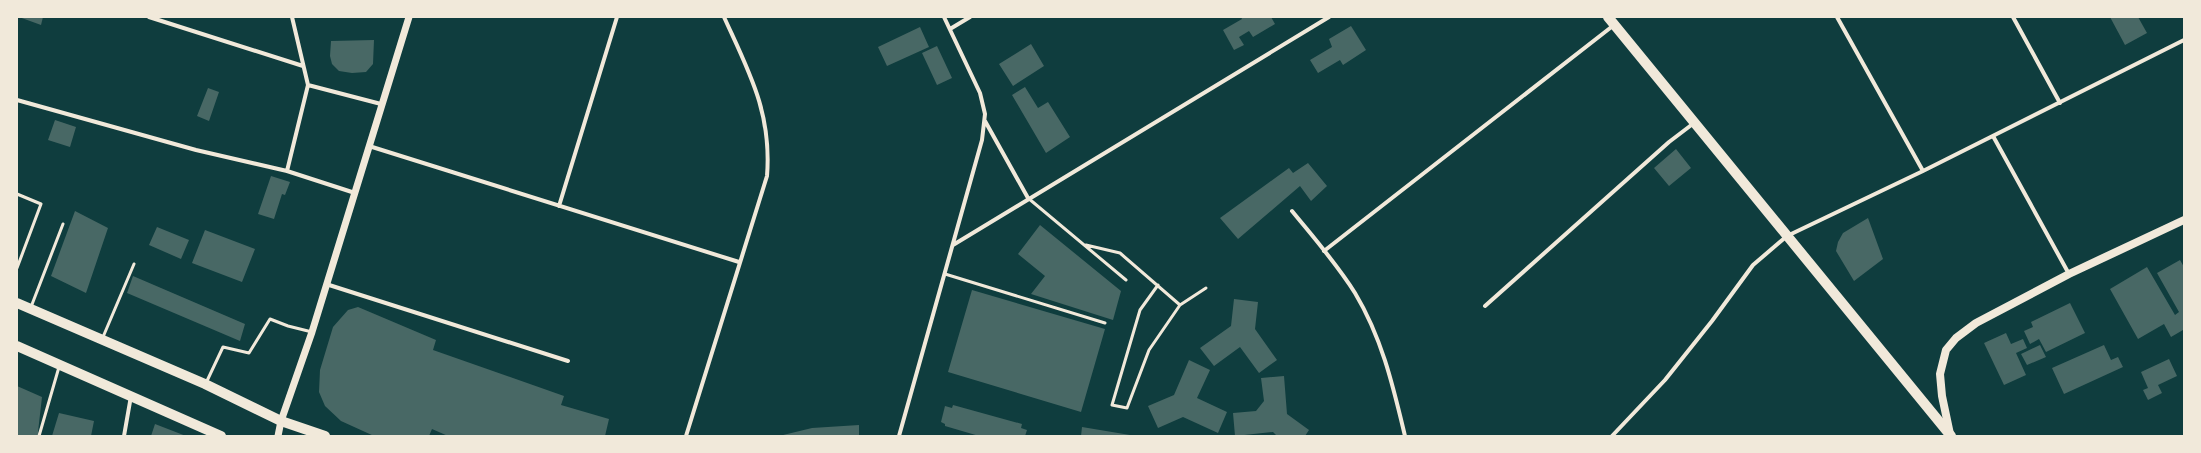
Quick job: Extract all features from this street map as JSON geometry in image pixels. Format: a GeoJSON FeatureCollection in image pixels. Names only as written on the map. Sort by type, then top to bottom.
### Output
{"type":"FeatureCollection","features":[{"type":"Feature","properties":{"kind":"main road"},"geometry":{"type":"LineString","coordinates":[[1611,21],[1950,435]]}},
{"type":"Feature","properties":{"kind":"main road"},"geometry":{"type":"LineString","coordinates":[[1950,435],[1940,382],[1941,366],[1951,344],[1965,330],[2069,274],[2184,220]]}},
{"type":"Feature","properties":{"kind":"main road"},"geometry":{"type":"LineString","coordinates":[[17,303],[205,384],[281,421],[325,436]]}},
{"type":"Feature","properties":{"kind":"main road"},"geometry":{"type":"LineString","coordinates":[[17,346],[131,395],[220,436]]}},
{"type":"Feature","properties":{"kind":"street"},"geometry":{"type":"LineString","coordinates":[[149,17],[303,66]]}},
{"type":"Feature","properties":{"kind":"street"},"geometry":{"type":"LineString","coordinates":[[287,171],[308,85],[292,17]]}},
{"type":"Feature","properties":{"kind":"street"},"geometry":{"type":"LineString","coordinates":[[278,436],[281,421],[312,332],[409,17]]}},
{"type":"Feature","properties":{"kind":"street"},"geometry":{"type":"LineString","coordinates":[[559,206],[617,17]]}},
{"type":"Feature","properties":{"kind":"street"},"geometry":{"type":"LineString","coordinates":[[686,436],[767,176],[768,142],[761,103],[756,86],[724,17]]}},
{"type":"Feature","properties":{"kind":"street"},"geometry":{"type":"LineString","coordinates":[[944,17],[980,94],[985,121],[1028,198]]}},
{"type":"Feature","properties":{"kind":"street"},"geometry":{"type":"LineString","coordinates":[[950,29],[970,17]]}},
{"type":"Feature","properties":{"kind":"street"},"geometry":{"type":"LineString","coordinates":[[953,245],[1028,198],[1329,17]]}},
{"type":"Feature","properties":{"kind":"street"},"geometry":{"type":"LineString","coordinates":[[1837,17],[1923,172]]}},
{"type":"Feature","properties":{"kind":"street"},"geometry":{"type":"LineString","coordinates":[[2012,17],[2060,102]]}},
{"type":"Feature","properties":{"kind":"street"},"geometry":{"type":"LineString","coordinates":[[1324,251],[1611,21]]}},
{"type":"Feature","properties":{"kind":"street"},"geometry":{"type":"LineString","coordinates":[[1612,436],[1665,380],[1712,321],[1753,265],[1787,236],[1923,172],[2184,40]]}},
{"type":"Feature","properties":{"kind":"street"},"geometry":{"type":"LineString","coordinates":[[308,85],[381,104]]}},
{"type":"Feature","properties":{"kind":"street"},"geometry":{"type":"LineString","coordinates":[[17,100],[196,150],[287,171],[355,193]]}},
{"type":"Feature","properties":{"kind":"street"},"geometry":{"type":"LineString","coordinates":[[899,436],[946,274],[982,140],[985,121]]}},
{"type":"Feature","properties":{"kind":"street"},"geometry":{"type":"LineString","coordinates":[[1485,306],[1670,142],[1694,123]]}},
{"type":"Feature","properties":{"kind":"street"},"geometry":{"type":"LineString","coordinates":[[1994,136],[2069,274]]}},
{"type":"Feature","properties":{"kind":"street"},"geometry":{"type":"LineString","coordinates":[[369,146],[739,262]]}},
{"type":"Feature","properties":{"kind":"street"},"geometry":{"type":"LineString","coordinates":[[1292,211],[1324,251],[1355,294],[1371,324],[1385,357],[1405,436]]}},
{"type":"Feature","properties":{"kind":"street"},"geometry":{"type":"LineString","coordinates":[[326,284],[568,362]]}},
{"type":"Feature","properties":{"kind":"street"},"geometry":{"type":"LineString","coordinates":[[124,436],[131,395]]}},
{"type":"Feature","properties":{"kind":"lane"},"geometry":{"type":"LineString","coordinates":[[17,194],[41,204],[17,268]]}},
{"type":"Feature","properties":{"kind":"lane"},"geometry":{"type":"LineString","coordinates":[[1028,198],[1126,280]]}},
{"type":"Feature","properties":{"kind":"lane"},"geometry":{"type":"LineString","coordinates":[[30,308],[64,224]]}},
{"type":"Feature","properties":{"kind":"lane"},"geometry":{"type":"LineString","coordinates":[[1085,245],[1116,251],[1180,305]]}},
{"type":"Feature","properties":{"kind":"lane"},"geometry":{"type":"LineString","coordinates":[[102,339],[134,264]]}},
{"type":"Feature","properties":{"kind":"lane"},"geometry":{"type":"LineString","coordinates":[[946,274],[1105,323]]}},
{"type":"Feature","properties":{"kind":"lane"},"geometry":{"type":"LineString","coordinates":[[1158,285],[1140,310],[1112,404],[1126,408],[1149,350],[1180,305],[1206,288]]}},
{"type":"Feature","properties":{"kind":"lane"},"geometry":{"type":"LineString","coordinates":[[205,384],[223,347],[249,353],[270,319],[288,326],[312,332]]}},
{"type":"Feature","properties":{"kind":"lane"},"geometry":{"type":"LineString","coordinates":[[39,436],[60,364]]}},
{"type":"Feature","properties":{"kind":"building"},"geometry":{"type":"Polygon","coordinates":[[[19,17],[43,17],[41,25],[19,17]]]}},
{"type":"Feature","properties":{"kind":"building"},"geometry":{"type":"Polygon","coordinates":[[[1241,17],[1271,17],[1275,24],[1253,37],[1249,31],[1239,37],[1244,45],[1234,50],[1223,30],[1242,19],[1241,17]]]}},
{"type":"Feature","properties":{"kind":"building"},"geometry":{"type":"Polygon","coordinates":[[[2110,17],[2138,17],[2147,33],[2125,45],[2110,17]]]}},
{"type":"Feature","properties":{"kind":"building"},"geometry":{"type":"Polygon","coordinates":[[[1351,26],[1366,50],[1343,65],[1340,60],[1318,73],[1310,60],[1332,47],[1329,39],[1351,26]]]}},
{"type":"Feature","properties":{"kind":"building"},"geometry":{"type":"Polygon","coordinates":[[[920,27],[929,47],[887,66],[878,47],[920,27]]]}},
{"type":"Feature","properties":{"kind":"building"},"geometry":{"type":"Polygon","coordinates":[[[374,40],[373,64],[366,72],[352,73],[339,71],[332,64],[330,56],[331,41],[374,40]]]}},
{"type":"Feature","properties":{"kind":"building"},"geometry":{"type":"Polygon","coordinates":[[[1031,44],[1044,66],[1013,86],[999,64],[1031,44]]]}},
{"type":"Feature","properties":{"kind":"building"},"geometry":{"type":"Polygon","coordinates":[[[937,46],[952,78],[937,85],[922,53],[937,46]]]}},
{"type":"Feature","properties":{"kind":"building"},"geometry":{"type":"Polygon","coordinates":[[[1025,87],[1038,108],[1048,102],[1070,137],[1046,153],[1012,95],[1025,87]]]}},
{"type":"Feature","properties":{"kind":"building"},"geometry":{"type":"Polygon","coordinates":[[[208,88],[219,92],[209,121],[197,116],[208,88]]]}},
{"type":"Feature","properties":{"kind":"building"},"geometry":{"type":"Polygon","coordinates":[[[55,120],[76,127],[70,147],[48,140],[55,120]]]}},
{"type":"Feature","properties":{"kind":"building"},"geometry":{"type":"Polygon","coordinates":[[[1676,149],[1691,168],[1669,186],[1654,168],[1676,149]]]}},
{"type":"Feature","properties":{"kind":"building"},"geometry":{"type":"Polygon","coordinates":[[[1308,163],[1327,186],[1311,201],[1300,186],[1238,239],[1220,218],[1289,168],[1293,173],[1308,163]]]}},
{"type":"Feature","properties":{"kind":"building"},"geometry":{"type":"Polygon","coordinates":[[[271,176],[290,182],[285,195],[282,194],[274,219],[258,214],[271,176]]]}},
{"type":"Feature","properties":{"kind":"building"},"geometry":{"type":"Polygon","coordinates":[[[75,211],[108,228],[86,293],[51,276],[75,211]]]}},
{"type":"Feature","properties":{"kind":"building"},"geometry":{"type":"Polygon","coordinates":[[[1868,218],[1883,259],[1854,281],[1836,251],[1838,242],[1843,233],[1868,218]]]}},
{"type":"Feature","properties":{"kind":"building"},"geometry":{"type":"Polygon","coordinates":[[[1040,225],[1121,291],[1113,320],[1031,294],[1045,276],[1018,254],[1040,225]]]}},
{"type":"Feature","properties":{"kind":"building"},"geometry":{"type":"Polygon","coordinates":[[[157,227],[189,240],[181,259],[149,245],[157,227]]]}},
{"type":"Feature","properties":{"kind":"building"},"geometry":{"type":"Polygon","coordinates":[[[205,230],[255,249],[242,282],[192,263],[205,230]]]}},
{"type":"Feature","properties":{"kind":"building"},"geometry":{"type":"Polygon","coordinates":[[[2180,260],[2184,267],[2184,333],[2183,330],[2171,337],[2164,324],[2138,339],[2110,289],[2147,267],[2175,315],[2179,312],[2157,273],[2180,260]]]}},
{"type":"Feature","properties":{"kind":"building"},"geometry":{"type":"Polygon","coordinates":[[[133,276],[245,324],[240,341],[127,293],[133,276]]]}},
{"type":"Feature","properties":{"kind":"building"},"geometry":{"type":"Polygon","coordinates":[[[972,290],[1105,329],[1081,412],[948,372],[972,290]]]}},
{"type":"Feature","properties":{"kind":"building"},"geometry":{"type":"Polygon","coordinates":[[[1234,299],[1258,302],[1255,329],[1277,360],[1259,373],[1240,347],[1214,366],[1200,348],[1231,326],[1234,299]]]}},
{"type":"Feature","properties":{"kind":"building"},"geometry":{"type":"Polygon","coordinates":[[[2070,303],[2085,333],[2046,352],[2039,339],[2030,344],[2024,331],[2033,327],[2031,322],[2070,303]]]}},
{"type":"Feature","properties":{"kind":"building"},"geometry":{"type":"Polygon","coordinates":[[[358,307],[436,340],[433,350],[564,396],[561,405],[609,419],[605,436],[448,436],[432,429],[429,436],[374,436],[341,421],[325,406],[319,392],[320,370],[333,327],[348,310],[358,307]]]}},
{"type":"Feature","properties":{"kind":"building"},"geometry":{"type":"Polygon","coordinates":[[[2006,333],[2011,344],[2023,339],[2027,348],[2016,353],[2026,375],[2004,385],[1984,343],[2006,333]]]}},
{"type":"Feature","properties":{"kind":"building"},"geometry":{"type":"Polygon","coordinates":[[[2040,345],[2046,357],[2027,365],[2021,354],[2040,345]]]}},
{"type":"Feature","properties":{"kind":"building"},"geometry":{"type":"Polygon","coordinates":[[[2104,345],[2111,360],[2118,357],[2123,367],[2064,394],[2052,368],[2104,345]]]}},
{"type":"Feature","properties":{"kind":"building"},"geometry":{"type":"Polygon","coordinates":[[[2169,359],[2177,376],[2158,385],[2162,393],[2148,400],[2143,390],[2148,388],[2141,372],[2169,359]]]}},
{"type":"Feature","properties":{"kind":"building"},"geometry":{"type":"Polygon","coordinates":[[[1189,360],[1210,370],[1197,398],[1227,412],[1218,433],[1183,417],[1158,428],[1148,406],[1174,395],[1189,360]]]}},
{"type":"Feature","properties":{"kind":"building"},"geometry":{"type":"Polygon","coordinates":[[[1284,376],[1287,414],[1309,430],[1305,436],[1277,436],[1273,432],[1235,436],[1233,413],[1256,411],[1264,401],[1261,378],[1284,376]]]}},
{"type":"Feature","properties":{"kind":"building"},"geometry":{"type":"Polygon","coordinates":[[[17,386],[42,397],[38,432],[41,436],[17,436],[17,386]]]}},
{"type":"Feature","properties":{"kind":"building"},"geometry":{"type":"Polygon","coordinates":[[[953,405],[1022,424],[1021,428],[1027,430],[1025,436],[979,436],[945,426],[945,424],[941,422],[945,406],[952,408],[953,405]]]}},
{"type":"Feature","properties":{"kind":"building"},"geometry":{"type":"Polygon","coordinates":[[[59,413],[94,421],[91,436],[52,436],[59,413]]]}},
{"type":"Feature","properties":{"kind":"building"},"geometry":{"type":"Polygon","coordinates":[[[155,424],[186,436],[151,436],[155,424]]]}},
{"type":"Feature","properties":{"kind":"building"},"geometry":{"type":"Polygon","coordinates":[[[859,425],[859,436],[779,436],[812,428],[859,425]]]}},
{"type":"Feature","properties":{"kind":"building"},"geometry":{"type":"Polygon","coordinates":[[[1082,427],[1130,435],[1130,436],[1081,436],[1082,427]]]}}]}
